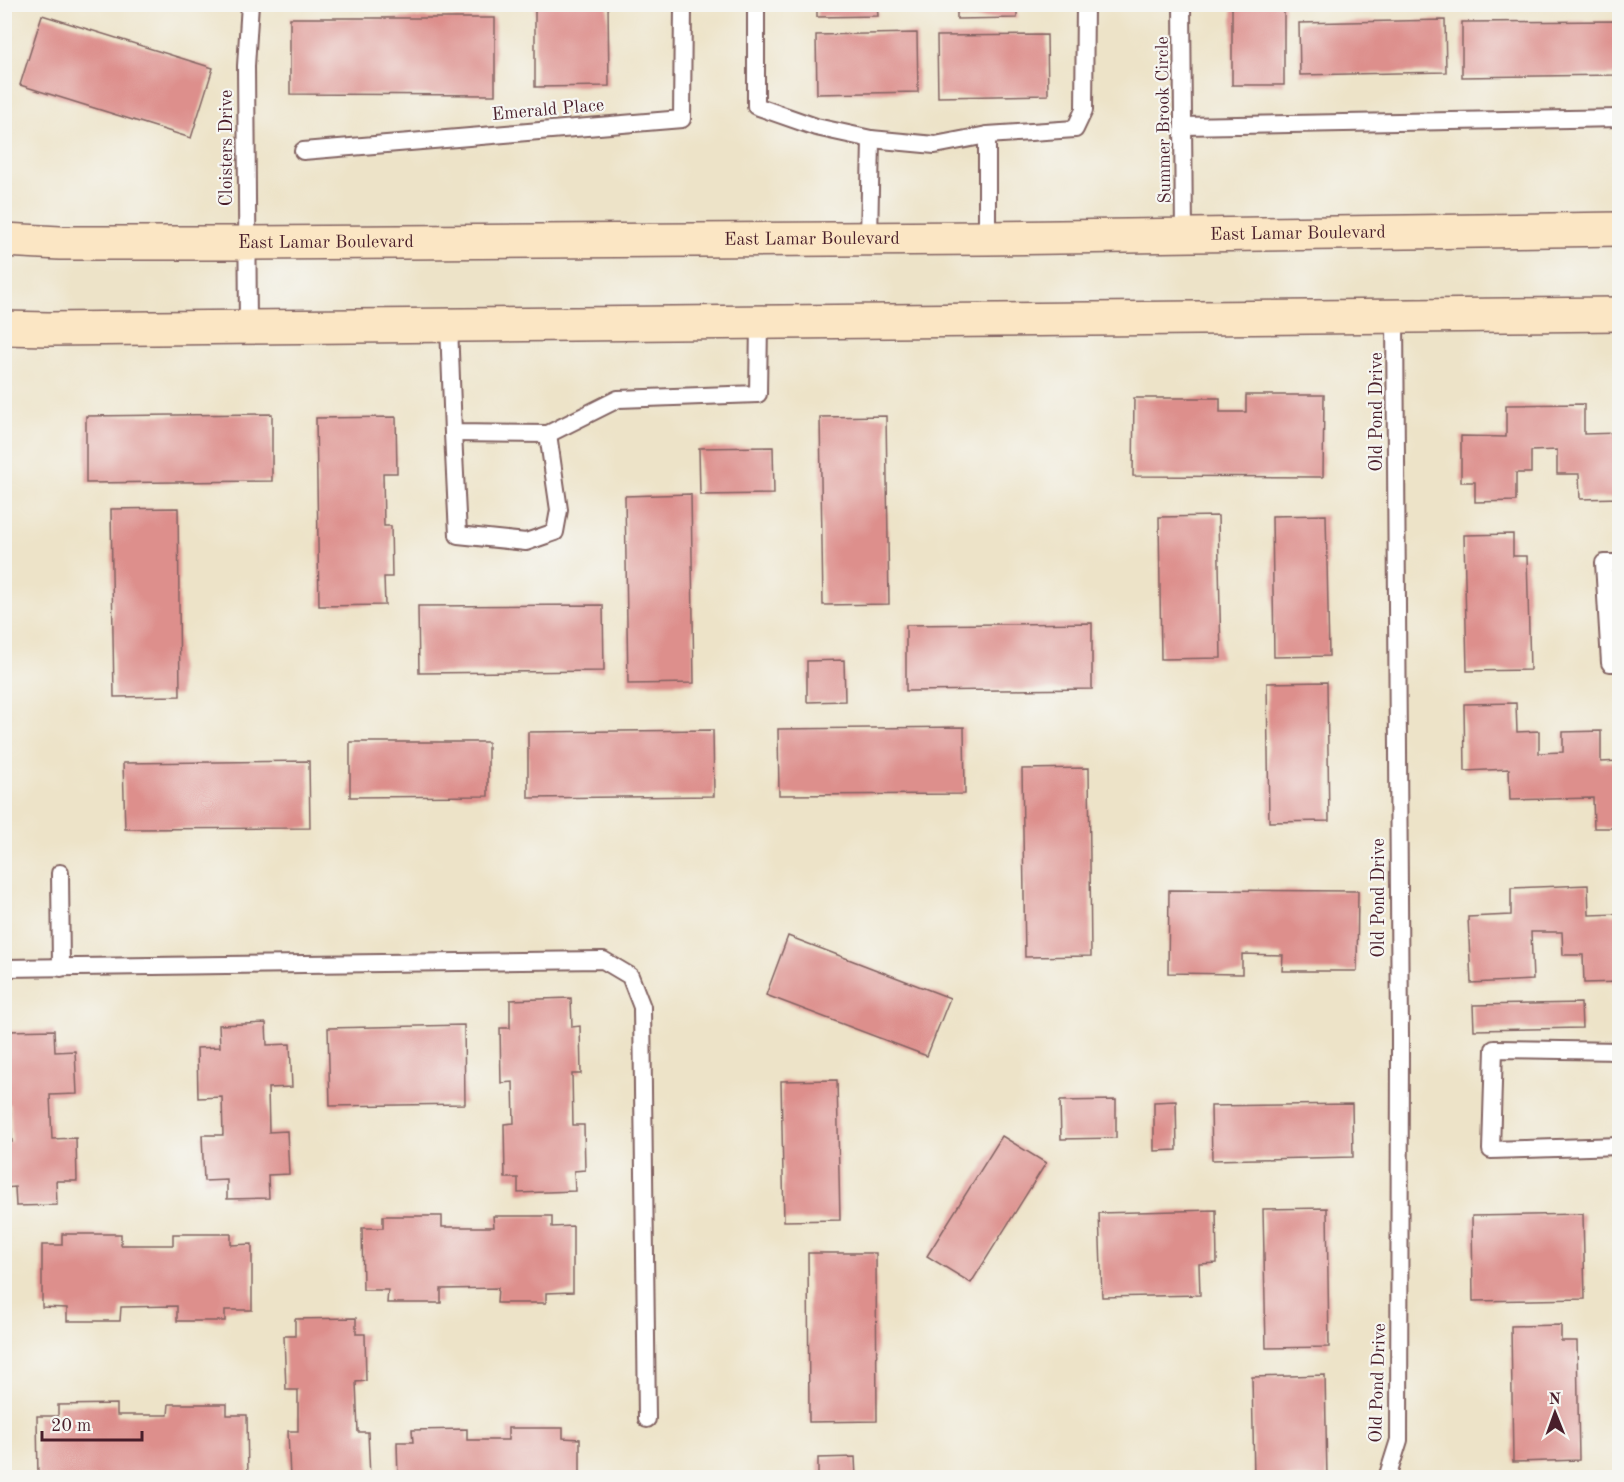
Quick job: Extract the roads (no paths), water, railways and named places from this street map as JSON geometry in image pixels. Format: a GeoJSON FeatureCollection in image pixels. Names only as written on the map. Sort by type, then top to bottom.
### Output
{"type":"FeatureCollection","features":[{"type":"Feature","properties":{"kind":"main road","name":"East Lamar Boulevard"},"geometry":{"type":"LineString","coordinates":[[4,240],[60,243],[247,243],[869,239],[1620,229]]}},
{"type":"Feature","properties":{"kind":"main road"},"geometry":{"type":"LineString","coordinates":[[4,328],[1620,314]]}},
{"type":"Feature","properties":{"kind":"lane","name":"Cloisters Drive"},"geometry":{"type":"LineString","coordinates":[[248,327],[246,66],[250,4]]}},
{"type":"Feature","properties":{"kind":"lane","name":"Emerald Place"},"geometry":{"type":"LineString","coordinates":[[303,151],[682,119],[683,4]]}},
{"type":"Feature","properties":{"kind":"lane"},"geometry":{"type":"LineString","coordinates":[[756,4],[756,106],[816,126],[871,139],[935,145],[987,135],[1075,129],[1084,110],[1085,4]]}},
{"type":"Feature","properties":{"kind":"lane","name":"Summer Brook Circle"},"geometry":{"type":"LineString","coordinates":[[1182,4],[1184,236]]}},
{"type":"Feature","properties":{"kind":"lane"},"geometry":{"type":"LineString","coordinates":[[1183,126],[1620,118]]}},
{"type":"Feature","properties":{"kind":"lane"},"geometry":{"type":"LineString","coordinates":[[987,135],[987,238]]}},
{"type":"Feature","properties":{"kind":"lane"},"geometry":{"type":"LineString","coordinates":[[869,239],[871,139]]}},
{"type":"Feature","properties":{"kind":"lane","name":"Old Pond Drive"},"geometry":{"type":"LineString","coordinates":[[1387,1478],[1399,1440],[1400,1026],[1395,316]]}},
{"type":"Feature","properties":{"kind":"lane"},"geometry":{"type":"LineString","coordinates":[[453,433],[548,434],[618,399],[758,394],[759,322]]}},
{"type":"Feature","properties":{"kind":"lane"},"geometry":{"type":"LineString","coordinates":[[448,325],[458,535],[526,542],[555,532],[559,510],[548,434]]}},
{"type":"Feature","properties":{"kind":"lane"},"geometry":{"type":"LineString","coordinates":[[1620,563],[1604,563],[1610,663],[1620,663]]}},
{"type":"Feature","properties":{"kind":"lane"},"geometry":{"type":"LineString","coordinates":[[60,873],[61,968]]}},
{"type":"Feature","properties":{"kind":"lane"},"geometry":{"type":"LineString","coordinates":[[4,969],[603,960],[630,976],[642,1007],[647,1419]]}},
{"type":"Feature","properties":{"kind":"lane"},"geometry":{"type":"LineString","coordinates":[[1620,1050],[1494,1048],[1491,1150],[1620,1146]]}}]}
